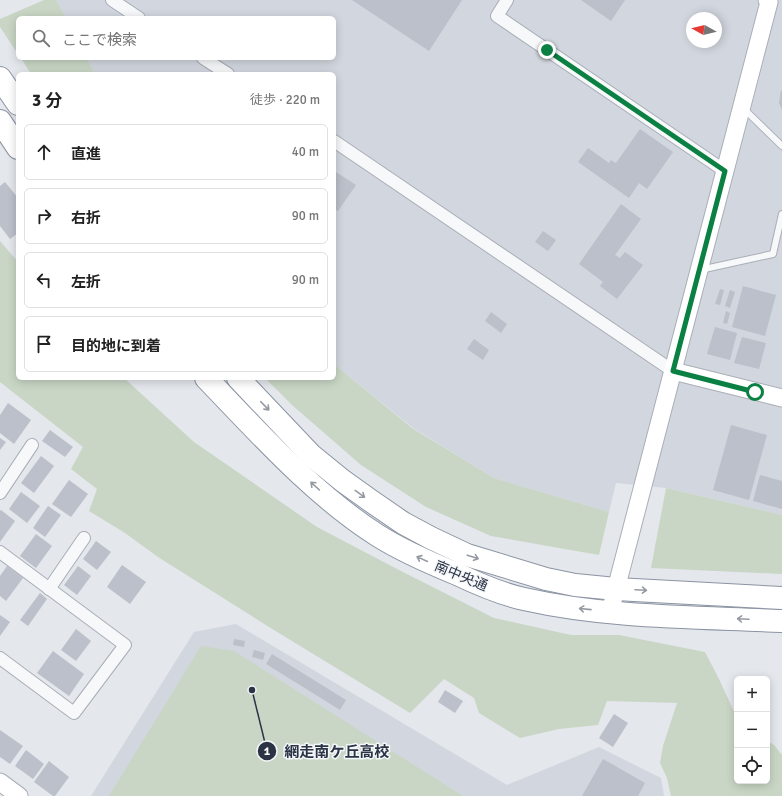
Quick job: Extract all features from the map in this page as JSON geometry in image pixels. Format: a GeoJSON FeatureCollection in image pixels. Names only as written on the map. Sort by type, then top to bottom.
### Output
{"type":"FeatureCollection","features":[{"type":"Feature","properties":{"kind":"highway"},"geometry":{"type":"LineString","coordinates":[[0,78],[16,101]]}},
{"type":"Feature","properties":{"kind":"highway"},"geometry":{"type":"LineString","coordinates":[[0,121],[16,145]]}},
{"type":"Feature","properties":{"kind":"highway","name":"南中央通"},"geometry":{"type":"LineString","coordinates":[[208,380],[273,448],[344,512],[378,535],[406,551],[482,585],[522,599],[557,606],[610,612],[782,621]]}},
{"type":"Feature","properties":{"kind":"highway","name":"南中央通"},"geometry":{"type":"LineString","coordinates":[[240,380],[311,455],[342,481],[371,501],[431,538],[467,555],[546,579],[575,585],[616,589],[782,598]]}},
{"type":"Feature","properties":{"kind":"street"},"geometry":{"type":"LineString","coordinates":[[112,0],[136,16]]}},
{"type":"Feature","properties":{"kind":"street"},"geometry":{"type":"LineString","coordinates":[[507,0],[497,16],[725,171]]}},
{"type":"Feature","properties":{"kind":"street"},"geometry":{"type":"LineString","coordinates":[[610,612],[768,1]]}},
{"type":"Feature","properties":{"kind":"street"},"geometry":{"type":"LineString","coordinates":[[206,60],[225,72]]}},
{"type":"Feature","properties":{"kind":"street"},"geometry":{"type":"LineString","coordinates":[[336,142],[673,371],[782,398]]}},
{"type":"Feature","properties":{"kind":"street"},"geometry":{"type":"LineString","coordinates":[[0,493],[32,445]]}},
{"type":"Feature","properties":{"kind":"street"},"geometry":{"type":"LineString","coordinates":[[49,589],[84,538]]}},
{"type":"Feature","properties":{"kind":"street"},"geometry":{"type":"LineString","coordinates":[[0,552],[124,645],[74,713],[0,658]]}},
{"type":"Feature","properties":{"kind":"street"},"geometry":{"type":"LineString","coordinates":[[0,782],[19,796]]}},
{"type":"Feature","properties":{"kind":"lane"},"geometry":{"type":"LineString","coordinates":[[742,106],[782,146]]}},
{"type":"Feature","properties":{"kind":"lane"},"geometry":{"type":"LineString","coordinates":[[699,270],[773,254],[782,214]]}},
{"type":"Feature","properties":{"kind":"shaded area"},"geometry":{"type":"Polygon","coordinates":[[[56,0],[782,0],[782,515],[666,488],[616,483],[609,512],[494,478],[413,428],[336,366],[336,72],[94,72],[88,60],[336,60],[336,16],[65,16],[56,0]]]}},
{"type":"Feature","properties":{"kind":"shaded area"},"geometry":{"type":"Polygon","coordinates":[[[236,624],[507,785],[599,747],[661,778],[664,796],[91,796],[194,632],[236,624]]]}},
{"type":"Feature","properties":{"kind":"green space"},"geometry":{"type":"Polygon","coordinates":[[[44,0],[56,0],[65,16],[16,16],[16,51],[0,27],[0,19],[44,0]]]}},
{"type":"Feature","properties":{"kind":"green space"},"geometry":{"type":"Polygon","coordinates":[[[22,60],[88,60],[94,72],[30,72],[22,60]]]}},
{"type":"Feature","properties":{"kind":"green space"},"geometry":{"type":"Polygon","coordinates":[[[0,241],[16,260],[16,380],[126,380],[194,442],[317,527],[494,618],[571,635],[619,635],[705,652],[734,712],[734,784],[770,784],[770,742],[782,755],[782,796],[671,796],[667,778],[660,763],[663,746],[677,703],[607,701],[598,725],[559,729],[520,738],[479,713],[474,698],[444,679],[410,713],[269,627],[158,557],[125,533],[89,511],[97,489],[71,469],[83,447],[0,382],[0,241]]]}},
{"type":"Feature","properties":{"kind":"green space"},"geometry":{"type":"Polygon","coordinates":[[[336,366],[412,428],[494,478],[609,512],[599,555],[491,536],[426,507],[361,465],[292,405],[267,380],[336,380],[336,366]]]}},
{"type":"Feature","properties":{"kind":"green space"},"geometry":{"type":"Polygon","coordinates":[[[666,488],[782,515],[782,574],[651,568],[666,488]]]}},
{"type":"Feature","properties":{"kind":"green space"},"geometry":{"type":"Polygon","coordinates":[[[201,646],[234,651],[463,796],[109,796],[201,646]]]}},
{"type":"Feature","properties":{"kind":"building"},"geometry":{"type":"Polygon","coordinates":[[[352,0],[462,0],[429,51],[352,0]]]}},
{"type":"Feature","properties":{"kind":"building"},"geometry":{"type":"Polygon","coordinates":[[[581,0],[625,0],[611,21],[581,0]]]}},
{"type":"Feature","properties":{"kind":"building"},"geometry":{"type":"Polygon","coordinates":[[[781,90],[782,91],[782,110],[779,103],[781,90]]]}},
{"type":"Feature","properties":{"kind":"building"},"geometry":{"type":"Polygon","coordinates":[[[640,129],[673,152],[647,189],[639,183],[629,198],[578,162],[588,148],[609,163],[611,160],[616,163],[640,129]]]}},
{"type":"Feature","properties":{"kind":"building"},"geometry":{"type":"Polygon","coordinates":[[[336,172],[356,185],[338,211],[336,210],[336,172]]]}},
{"type":"Feature","properties":{"kind":"building"},"geometry":{"type":"Polygon","coordinates":[[[5,182],[16,196],[16,234],[10,239],[0,226],[0,186],[5,182]]]}},
{"type":"Feature","properties":{"kind":"building"},"geometry":{"type":"Polygon","coordinates":[[[621,204],[641,219],[615,255],[620,258],[625,252],[643,265],[617,299],[600,286],[603,282],[579,264],[621,204]]]}},
{"type":"Feature","properties":{"kind":"building"},"geometry":{"type":"Polygon","coordinates":[[[543,231],[556,240],[548,251],[535,242],[543,231]]]}},
{"type":"Feature","properties":{"kind":"building"},"geometry":{"type":"Polygon","coordinates":[[[743,286],[776,295],[765,336],[732,327],[743,286]]]}},
{"type":"Feature","properties":{"kind":"building"},"geometry":{"type":"Polygon","coordinates":[[[720,289],[724,290],[720,305],[715,304],[720,289]]]}},
{"type":"Feature","properties":{"kind":"building"},"geometry":{"type":"Polygon","coordinates":[[[730,290],[735,292],[730,308],[725,306],[730,290]]]}},
{"type":"Feature","properties":{"kind":"building"},"geometry":{"type":"Polygon","coordinates":[[[726,311],[730,313],[727,324],[723,323],[726,311]]]}},
{"type":"Feature","properties":{"kind":"building"},"geometry":{"type":"Polygon","coordinates":[[[491,312],[507,324],[501,333],[485,321],[491,312]]]}},
{"type":"Feature","properties":{"kind":"building"},"geometry":{"type":"Polygon","coordinates":[[[715,327],[737,333],[730,360],[707,354],[715,327]]]}},
{"type":"Feature","properties":{"kind":"building"},"geometry":{"type":"Polygon","coordinates":[[[742,337],[766,343],[759,369],[734,363],[742,337]]]}},
{"type":"Feature","properties":{"kind":"building"},"geometry":{"type":"Polygon","coordinates":[[[474,339],[489,350],[483,360],[467,349],[474,339]]]}},
{"type":"Feature","properties":{"kind":"building"},"geometry":{"type":"Polygon","coordinates":[[[8,403],[31,420],[14,444],[0,433],[0,415],[8,403]]]}},
{"type":"Feature","properties":{"kind":"building"},"geometry":{"type":"Polygon","coordinates":[[[731,425],[767,435],[749,500],[713,490],[731,425]]]}},
{"type":"Feature","properties":{"kind":"building"},"geometry":{"type":"Polygon","coordinates":[[[50,430],[73,447],[65,457],[42,441],[50,430]]]}},
{"type":"Feature","properties":{"kind":"building"},"geometry":{"type":"Polygon","coordinates":[[[0,438],[6,442],[0,450],[0,438]]]}},
{"type":"Feature","properties":{"kind":"building"},"geometry":{"type":"Polygon","coordinates":[[[41,456],[54,466],[34,493],[21,483],[41,456]]]}},
{"type":"Feature","properties":{"kind":"building"},"geometry":{"type":"Polygon","coordinates":[[[760,475],[782,481],[782,509],[753,501],[760,475]]]}},
{"type":"Feature","properties":{"kind":"building"},"geometry":{"type":"Polygon","coordinates":[[[69,480],[88,494],[71,517],[52,504],[69,480]]]}},
{"type":"Feature","properties":{"kind":"building"},"geometry":{"type":"Polygon","coordinates":[[[21,492],[40,506],[27,523],[9,509],[21,492]]]}},
{"type":"Feature","properties":{"kind":"building"},"geometry":{"type":"Polygon","coordinates":[[[48,506],[61,515],[45,537],[33,528],[48,506]]]}},
{"type":"Feature","properties":{"kind":"building"},"geometry":{"type":"Polygon","coordinates":[[[1,510],[15,521],[0,542],[0,511],[1,510]]]}},
{"type":"Feature","properties":{"kind":"building"},"geometry":{"type":"Polygon","coordinates":[[[36,534],[52,546],[36,568],[20,556],[36,534]]]}},
{"type":"Feature","properties":{"kind":"building"},"geometry":{"type":"Polygon","coordinates":[[[96,541],[111,552],[97,570],[83,559],[96,541]]]}},
{"type":"Feature","properties":{"kind":"building"},"geometry":{"type":"Polygon","coordinates":[[[122,565],[146,582],[130,604],[107,587],[122,565]]]}},
{"type":"Feature","properties":{"kind":"building"},"geometry":{"type":"Polygon","coordinates":[[[7,566],[23,578],[6,601],[0,596],[0,576],[7,566]]]}},
{"type":"Feature","properties":{"kind":"building"},"geometry":{"type":"Polygon","coordinates":[[[78,566],[91,576],[77,595],[64,585],[78,566]]]}},
{"type":"Feature","properties":{"kind":"building"},"geometry":{"type":"Polygon","coordinates":[[[40,593],[47,599],[28,626],[20,620],[40,593]]]}},
{"type":"Feature","properties":{"kind":"building"},"geometry":{"type":"Polygon","coordinates":[[[0,615],[10,622],[0,636],[0,615]]]}},
{"type":"Feature","properties":{"kind":"building"},"geometry":{"type":"Polygon","coordinates":[[[76,629],[91,641],[76,661],[61,650],[76,629]]]}},
{"type":"Feature","properties":{"kind":"building"},"geometry":{"type":"Polygon","coordinates":[[[234,639],[245,641],[244,647],[233,645],[234,639]]]}},
{"type":"Feature","properties":{"kind":"building"},"geometry":{"type":"Polygon","coordinates":[[[254,650],[265,653],[263,660],[252,657],[254,650]]]}},
{"type":"Feature","properties":{"kind":"building"},"geometry":{"type":"Polygon","coordinates":[[[53,651],[84,674],[69,696],[37,673],[53,651]]]}},
{"type":"Feature","properties":{"kind":"building"},"geometry":{"type":"Polygon","coordinates":[[[272,654],[346,700],[340,710],[266,664],[272,654]]]}},
{"type":"Feature","properties":{"kind":"building"},"geometry":{"type":"Polygon","coordinates":[[[445,690],[463,701],[455,713],[438,702],[445,690]]]}},
{"type":"Feature","properties":{"kind":"building"},"geometry":{"type":"Polygon","coordinates":[[[614,714],[628,723],[613,747],[599,738],[614,714]]]}},
{"type":"Feature","properties":{"kind":"building"},"geometry":{"type":"Polygon","coordinates":[[[0,730],[23,746],[10,764],[0,757],[0,730]]]}},
{"type":"Feature","properties":{"kind":"building"},"geometry":{"type":"Polygon","coordinates":[[[26,750],[44,764],[33,779],[15,766],[26,750]]]}},
{"type":"Feature","properties":{"kind":"building"},"geometry":{"type":"Polygon","coordinates":[[[603,759],[645,783],[638,796],[582,796],[603,759]]]}},
{"type":"Feature","properties":{"kind":"building"},"geometry":{"type":"Polygon","coordinates":[[[49,761],[69,777],[55,796],[34,782],[49,761]]]}},
{"type":"Feature","properties":{"kind":"place","name":"網走南ケ丘高校"},"geometry":{"type":"Point","coordinates":[252,690]}},
{"type":"Feature","properties":{"kind":"route"},"geometry":{"type":"LineString","coordinates":[[547,50],[725,171],[673,371],[755,392]]}}]}
